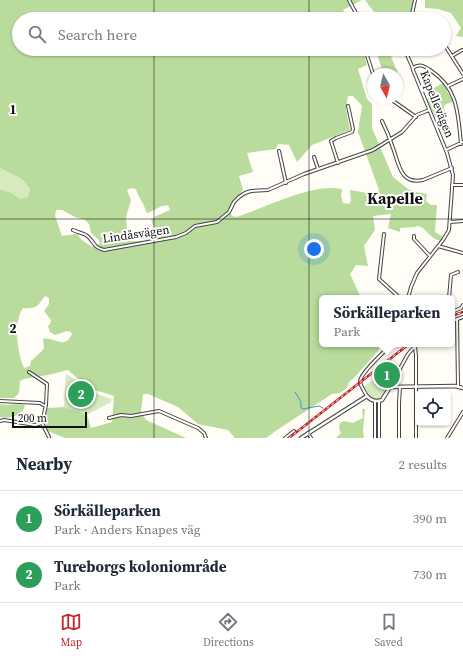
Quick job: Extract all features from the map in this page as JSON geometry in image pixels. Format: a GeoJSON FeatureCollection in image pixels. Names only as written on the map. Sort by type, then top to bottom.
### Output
{"type":"FeatureCollection","features":[{"type":"Feature","properties":{"kind":"street"},"geometry":{"type":"LineString","coordinates":[[349,0],[355,12]]}},
{"type":"Feature","properties":{"kind":"street"},"geometry":{"type":"LineString","coordinates":[[413,12],[415,0]]}},
{"type":"Feature","properties":{"kind":"street"},"geometry":{"type":"LineString","coordinates":[[462,50],[452,56],[463,74]]}},
{"type":"Feature","properties":{"kind":"street"},"geometry":{"type":"LineString","coordinates":[[367,56],[371,68]]}},
{"type":"Feature","properties":{"kind":"street","name":"Kapellevägen"},"geometry":{"type":"LineString","coordinates":[[407,56],[446,150],[453,175],[448,233],[414,280],[409,295]]}},
{"type":"Feature","properties":{"kind":"street"},"geometry":{"type":"LineString","coordinates":[[413,68],[416,65],[420,65],[436,74],[448,86],[457,107],[462,143],[446,150]]}},
{"type":"Feature","properties":{"kind":"street"},"geometry":{"type":"LineString","coordinates":[[448,86],[463,79]]}},
{"type":"Feature","properties":{"kind":"street"},"geometry":{"type":"LineString","coordinates":[[396,104],[416,117]]}},
{"type":"Feature","properties":{"kind":"street"},"geometry":{"type":"LineString","coordinates":[[338,163],[332,141],[352,132],[348,106]]}},
{"type":"Feature","properties":{"kind":"street","name":"Lindåsvägen"},"geometry":{"type":"LineString","coordinates":[[73,230],[86,235],[94,246],[104,250],[137,243],[170,239],[186,233],[195,226],[217,222],[229,212],[234,202],[245,193],[251,191],[268,190],[318,169],[368,152],[402,132],[418,115],[430,110]]}},
{"type":"Feature","properties":{"kind":"street"},"geometry":{"type":"LineString","coordinates":[[382,121],[400,170],[408,179],[418,181],[423,180],[452,168]]}},
{"type":"Feature","properties":{"kind":"street"},"geometry":{"type":"LineString","coordinates":[[279,152],[286,183]]}},
{"type":"Feature","properties":{"kind":"street"},"geometry":{"type":"LineString","coordinates":[[314,156],[318,169]]}},
{"type":"Feature","properties":{"kind":"street"},"geometry":{"type":"LineString","coordinates":[[452,185],[463,185]]}},
{"type":"Feature","properties":{"kind":"street"},"geometry":{"type":"LineString","coordinates":[[450,222],[463,221]]}},
{"type":"Feature","properties":{"kind":"street"},"geometry":{"type":"LineString","coordinates":[[384,234],[379,280],[396,295]]}},
{"type":"Feature","properties":{"kind":"street"},"geometry":{"type":"LineString","coordinates":[[414,236],[414,239],[430,256]]}},
{"type":"Feature","properties":{"kind":"street"},"geometry":{"type":"LineString","coordinates":[[438,246],[463,253]]}},
{"type":"Feature","properties":{"kind":"street"},"geometry":{"type":"LineString","coordinates":[[449,295],[452,275],[458,272]]}},
{"type":"Feature","properties":{"kind":"street"},"geometry":{"type":"LineString","coordinates":[[455,311],[461,308],[463,305]]}},
{"type":"Feature","properties":{"kind":"street"},"geometry":{"type":"LineString","coordinates":[[458,386],[457,319],[463,317]]}},
{"type":"Feature","properties":{"kind":"street"},"geometry":{"type":"LineString","coordinates":[[388,347],[361,376],[360,382],[370,399],[377,401],[384,398],[390,387],[458,386],[463,388]]}},
{"type":"Feature","properties":{"kind":"street"},"geometry":{"type":"LineString","coordinates":[[392,383],[403,362],[414,347]]}},
{"type":"Feature","properties":{"kind":"street"},"geometry":{"type":"LineString","coordinates":[[416,347],[416,438]]}},
{"type":"Feature","properties":{"kind":"street"},"geometry":{"type":"LineString","coordinates":[[29,372],[47,384],[47,401],[42,424],[49,437]]}},
{"type":"Feature","properties":{"kind":"street"},"geometry":{"type":"LineString","coordinates":[[399,438],[400,387]]}},
{"type":"Feature","properties":{"kind":"street"},"geometry":{"type":"LineString","coordinates":[[301,438],[367,396]]}},
{"type":"Feature","properties":{"kind":"street"},"geometry":{"type":"LineString","coordinates":[[0,401],[40,403],[45,406]]}},
{"type":"Feature","properties":{"kind":"street"},"geometry":{"type":"LineString","coordinates":[[375,438],[377,401]]}},
{"type":"Feature","properties":{"kind":"street"},"geometry":{"type":"LineString","coordinates":[[377,401],[379,438]]}},
{"type":"Feature","properties":{"kind":"street"},"geometry":{"type":"LineString","coordinates":[[109,418],[121,415],[134,416],[159,411],[198,428],[204,433],[206,438]]}},
{"type":"Feature","properties":{"kind":"street"},"geometry":{"type":"LineString","coordinates":[[447,438],[463,412]]}},
{"type":"Feature","properties":{"kind":"street"},"geometry":{"type":"LineString","coordinates":[[0,421],[4,420],[35,426],[42,424]]}},
{"type":"Feature","properties":{"kind":"street"},"geometry":{"type":"LineString","coordinates":[[286,438],[294,431]]}},
{"type":"Feature","properties":{"kind":"street"},"geometry":{"type":"LineString","coordinates":[[308,433],[311,438]]}},
{"type":"Feature","properties":{"kind":"green space"},"geometry":{"type":"Polygon","coordinates":[[[0,0],[362,0],[343,10],[344,12],[12,12],[12,56],[365,56],[367,65],[358,69],[367,99],[367,104],[372,104],[372,128],[393,177],[408,189],[427,194],[426,201],[431,205],[437,205],[435,232],[443,237],[440,241],[418,226],[400,228],[400,232],[388,228],[391,214],[373,216],[375,230],[364,246],[368,266],[356,265],[350,274],[360,295],[319,295],[319,347],[379,347],[378,351],[349,382],[347,388],[340,393],[332,394],[266,438],[235,438],[228,430],[198,424],[178,407],[148,394],[143,394],[141,411],[146,420],[186,438],[65,438],[48,431],[45,423],[47,408],[64,407],[87,415],[91,428],[112,422],[114,396],[89,388],[68,370],[24,379],[20,381],[19,393],[14,398],[0,398],[0,189],[12,193],[20,199],[28,197],[30,189],[22,179],[0,168],[0,0]],[[348,96],[346,109],[350,130],[312,145],[297,162],[289,145],[278,144],[276,149],[247,153],[253,172],[239,176],[243,190],[231,205],[231,214],[234,217],[240,216],[291,196],[318,189],[342,189],[341,196],[343,203],[349,204],[351,201],[350,190],[374,194],[379,190],[358,132],[362,106],[353,96],[348,96]],[[131,188],[127,190],[131,200],[126,217],[127,229],[131,241],[142,241],[151,238],[156,232],[151,220],[156,216],[170,210],[168,205],[162,206],[148,213],[146,212],[136,189],[131,188]],[[56,210],[55,216],[62,236],[77,234],[82,240],[92,247],[100,244],[99,240],[91,233],[89,224],[85,220],[75,217],[62,210],[56,210]],[[45,296],[34,307],[23,308],[20,314],[17,337],[19,354],[24,368],[30,366],[31,361],[44,348],[43,339],[66,342],[72,334],[71,332],[67,331],[55,335],[50,332],[48,326],[51,320],[44,311],[49,304],[49,298],[45,296]]]}},
{"type":"Feature","properties":{"kind":"green space"},"geometry":{"type":"Polygon","coordinates":[[[365,0],[414,0],[411,12],[374,12],[365,0]]]}},
{"type":"Feature","properties":{"kind":"green space"},"geometry":{"type":"Polygon","coordinates":[[[425,0],[463,0],[463,37],[456,36],[461,28],[451,12],[425,8],[425,0]]]}},
{"type":"Feature","properties":{"kind":"green space"},"geometry":{"type":"Polygon","coordinates":[[[378,56],[392,56],[391,57],[396,68],[382,68],[378,56]]]}},
{"type":"Feature","properties":{"kind":"green space"},"geometry":{"type":"Polygon","coordinates":[[[443,83],[453,102],[446,104],[444,107],[445,112],[435,117],[427,99],[436,94],[434,88],[443,83]]]}},
{"type":"Feature","properties":{"kind":"green space"},"geometry":{"type":"Polygon","coordinates":[[[0,168],[22,179],[30,189],[28,197],[20,199],[12,193],[0,189],[0,168]]]}},
{"type":"Feature","properties":{"kind":"green space"},"geometry":{"type":"Polygon","coordinates":[[[398,364],[383,396],[377,399],[370,396],[364,386],[398,364]]]}},
{"type":"Feature","properties":{"kind":"green space"},"geometry":{"type":"Polygon","coordinates":[[[66,374],[79,382],[82,389],[112,399],[111,402],[87,415],[64,407],[66,374]]]}},
{"type":"Feature","properties":{"kind":"green space"},"geometry":{"type":"Polygon","coordinates":[[[0,404],[25,405],[22,412],[19,414],[4,418],[0,417],[0,404]]]}},
{"type":"Feature","properties":{"kind":"green space"},"geometry":{"type":"Polygon","coordinates":[[[362,409],[365,409],[363,430],[364,438],[336,438],[341,433],[339,428],[340,423],[344,421],[353,423],[363,418],[362,409]]]}},
{"type":"Feature","properties":{"kind":"waterway"},"geometry":{"type":"LineString","coordinates":[[295,392],[301,402],[301,408],[303,409],[319,406],[323,408]]}},
{"type":"Feature","properties":{"kind":"railway"},"geometry":{"type":"LineString","coordinates":[[455,315],[463,312]]}},
{"type":"Feature","properties":{"kind":"railway"},"geometry":{"type":"LineString","coordinates":[[289,438],[405,347]]}},
{"type":"Feature","properties":{"kind":"place","name":"Sörkälleparken"},"geometry":{"type":"Point","coordinates":[387,375]}},
{"type":"Feature","properties":{"kind":"place","name":"Tureborgs koloniområde"},"geometry":{"type":"Point","coordinates":[81,394]}},
{"type":"Feature","properties":{"kind":"district","name":"Kapelle"},"geometry":{"type":"Point","coordinates":[395,198]}}]}
